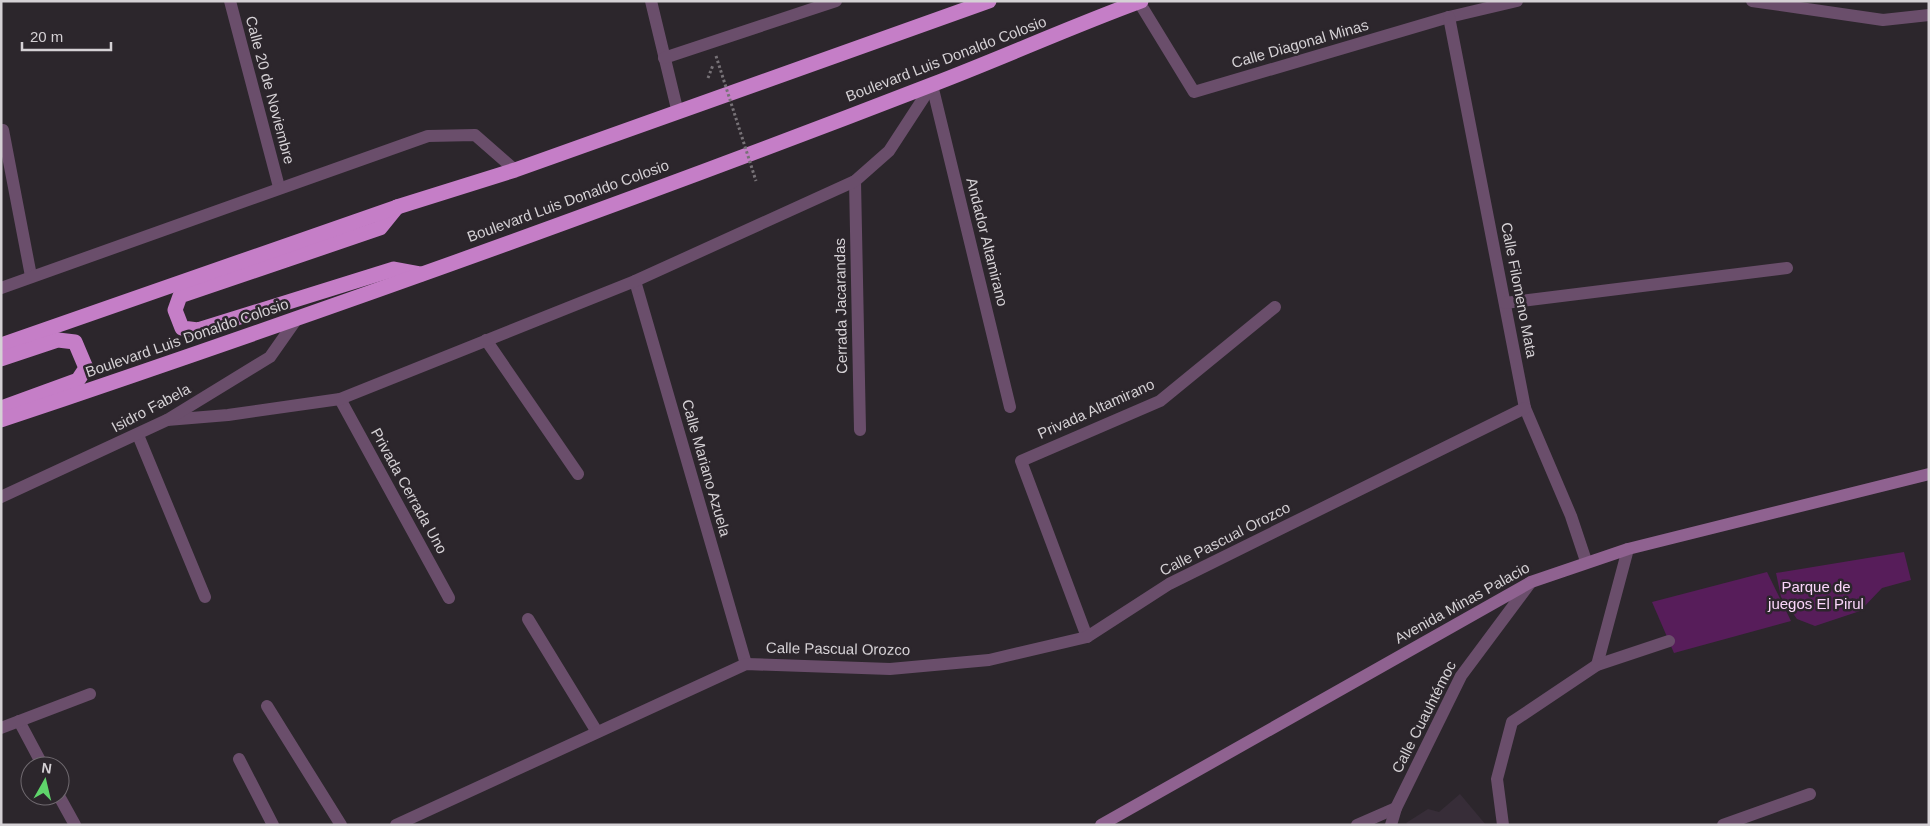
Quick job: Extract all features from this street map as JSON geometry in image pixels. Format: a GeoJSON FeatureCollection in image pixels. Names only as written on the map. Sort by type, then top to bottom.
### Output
{"type":"FeatureCollection","features":[{"type":"Feature","properties":{"kind":"highway"},"geometry":{"type":"LineString","coordinates":[[1,345],[397,207],[515,170],[989,1]]}},
{"type":"Feature","properties":{"kind":"highway","name":"Boulevard Luis Donaldo Colosio"},"geometry":{"type":"LineString","coordinates":[[1,420],[296,320],[932,85],[1140,2]]}},
{"type":"Feature","properties":{"kind":"highway"},"geometry":{"type":"LineString","coordinates":[[397,207],[380,228],[180,296],[175,310],[182,328],[198,330],[394,269],[421,274]]}},
{"type":"Feature","properties":{"kind":"highway"},"geometry":{"type":"LineString","coordinates":[[1,359],[58,340],[75,342],[86,368],[78,380],[1,408]]}},
{"type":"Feature","properties":{"kind":"main road","name":"Avenida Minas Palacio"},"geometry":{"type":"LineString","coordinates":[[1101,825],[1531,582],[1586,561],[1628,549],[1929,474]]}},
{"type":"Feature","properties":{"kind":"street","name":"Calle 20 de Noviembre"},"geometry":{"type":"LineString","coordinates":[[230,1],[279,187]]}},
{"type":"Feature","properties":{"kind":"street"},"geometry":{"type":"LineString","coordinates":[[652,1],[678,113]]}},
{"type":"Feature","properties":{"kind":"street"},"geometry":{"type":"LineString","coordinates":[[664,58],[836,1]]}},
{"type":"Feature","properties":{"kind":"street","name":"Calle Diagonal Minas"},"geometry":{"type":"LineString","coordinates":[[1140,2],[1194,92],[1448,17],[1517,1]]}},
{"type":"Feature","properties":{"kind":"street"},"geometry":{"type":"LineString","coordinates":[[1752,1],[1883,20],[1929,15]]}},
{"type":"Feature","properties":{"kind":"street","name":"Calle Filomeno Mata"},"geometry":{"type":"LineString","coordinates":[[1448,17],[1506,302],[1525,408],[1571,516],[1586,561]]}},
{"type":"Feature","properties":{"kind":"street"},"geometry":{"type":"LineString","coordinates":[[167,420],[228,415],[340,399],[635,281],[855,181],[890,151],[932,85]]}},
{"type":"Feature","properties":{"kind":"street","name":"Andador Altamirano"},"geometry":{"type":"LineString","coordinates":[[932,85],[1010,407]]}},
{"type":"Feature","properties":{"kind":"street"},"geometry":{"type":"LineString","coordinates":[[3,130],[31,276]]}},
{"type":"Feature","properties":{"kind":"street"},"geometry":{"type":"LineString","coordinates":[[1,288],[279,187],[428,136],[475,135],[515,170]]}},
{"type":"Feature","properties":{"kind":"street","name":"Cerrada Jacarandas"},"geometry":{"type":"LineString","coordinates":[[855,181],[860,430]]}},
{"type":"Feature","properties":{"kind":"street"},"geometry":{"type":"LineString","coordinates":[[1506,302],[1787,268]]}},
{"type":"Feature","properties":{"kind":"street","name":"Calle Mariano Azuela"},"geometry":{"type":"LineString","coordinates":[[635,281],[746,664]]}},
{"type":"Feature","properties":{"kind":"street","name":"Privada Altamirano"},"geometry":{"type":"LineString","coordinates":[[1088,637],[1021,461],[1160,401],[1275,307]]}},
{"type":"Feature","properties":{"kind":"street","name":"Isidro Fabela"},"geometry":{"type":"LineString","coordinates":[[1,497],[167,420],[270,357],[296,320]]}},
{"type":"Feature","properties":{"kind":"street"},"geometry":{"type":"LineString","coordinates":[[486,340],[578,474]]}},
{"type":"Feature","properties":{"kind":"street","name":"Privada Cerrada Uno"},"geometry":{"type":"LineString","coordinates":[[340,399],[449,598]]}},
{"type":"Feature","properties":{"kind":"street","name":"Calle Pascual Orozco"},"geometry":{"type":"LineString","coordinates":[[396,825],[746,664],[890,669],[989,660],[1088,637],[1169,584],[1525,408]]}},
{"type":"Feature","properties":{"kind":"street"},"geometry":{"type":"LineString","coordinates":[[138,435],[205,597]]}},
{"type":"Feature","properties":{"kind":"street"},"geometry":{"type":"LineString","coordinates":[[1597,665],[1628,549]]}},
{"type":"Feature","properties":{"kind":"street","name":"Calle Cuauhtémoc"},"geometry":{"type":"LineString","coordinates":[[1391,825],[1396,808],[1461,676],[1531,582]]}},
{"type":"Feature","properties":{"kind":"street"},"geometry":{"type":"LineString","coordinates":[[528,619],[597,732]]}},
{"type":"Feature","properties":{"kind":"street"},"geometry":{"type":"LineString","coordinates":[[1503,825],[1497,779],[1512,722],[1597,665],[1668,641]]}},
{"type":"Feature","properties":{"kind":"street"},"geometry":{"type":"LineString","coordinates":[[1,728],[90,694]]}},
{"type":"Feature","properties":{"kind":"street"},"geometry":{"type":"LineString","coordinates":[[267,706],[341,825]]}},
{"type":"Feature","properties":{"kind":"street"},"geometry":{"type":"LineString","coordinates":[[18,721],[37,756]]}},
{"type":"Feature","properties":{"kind":"street"},"geometry":{"type":"LineString","coordinates":[[239,759],[273,825]]}},
{"type":"Feature","properties":{"kind":"street"},"geometry":{"type":"LineString","coordinates":[[1722,825],[1810,794]]}},
{"type":"Feature","properties":{"kind":"street"},"geometry":{"type":"LineString","coordinates":[[64,806],[74,825]]}},
{"type":"Feature","properties":{"kind":"street"},"geometry":{"type":"LineString","coordinates":[[1357,825],[1396,808]]}},
{"type":"Feature","properties":{"kind":"path"},"geometry":{"type":"LineString","coordinates":[[716,56],[756,181]]}},
{"type":"Feature","properties":{"kind":"shaded area"},"geometry":{"type":"Polygon","coordinates":[[[1460,794],[1486,825],[1408,825],[1406,823],[1428,809],[1439,812],[1460,794]]]}},
{"type":"Feature","properties":{"kind":"green space","name":"Parque de juegos El Pirul"},"geometry":{"type":"Polygon","coordinates":[[[1904,552],[1911,580],[1882,588],[1860,611],[1815,626],[1797,619],[1781,597],[1776,573],[1904,552]]]}},
{"type":"Feature","properties":{"kind":"green space"},"geometry":{"type":"Polygon","coordinates":[[[1767,572],[1791,621],[1674,653],[1652,602],[1767,572]]]}}]}
